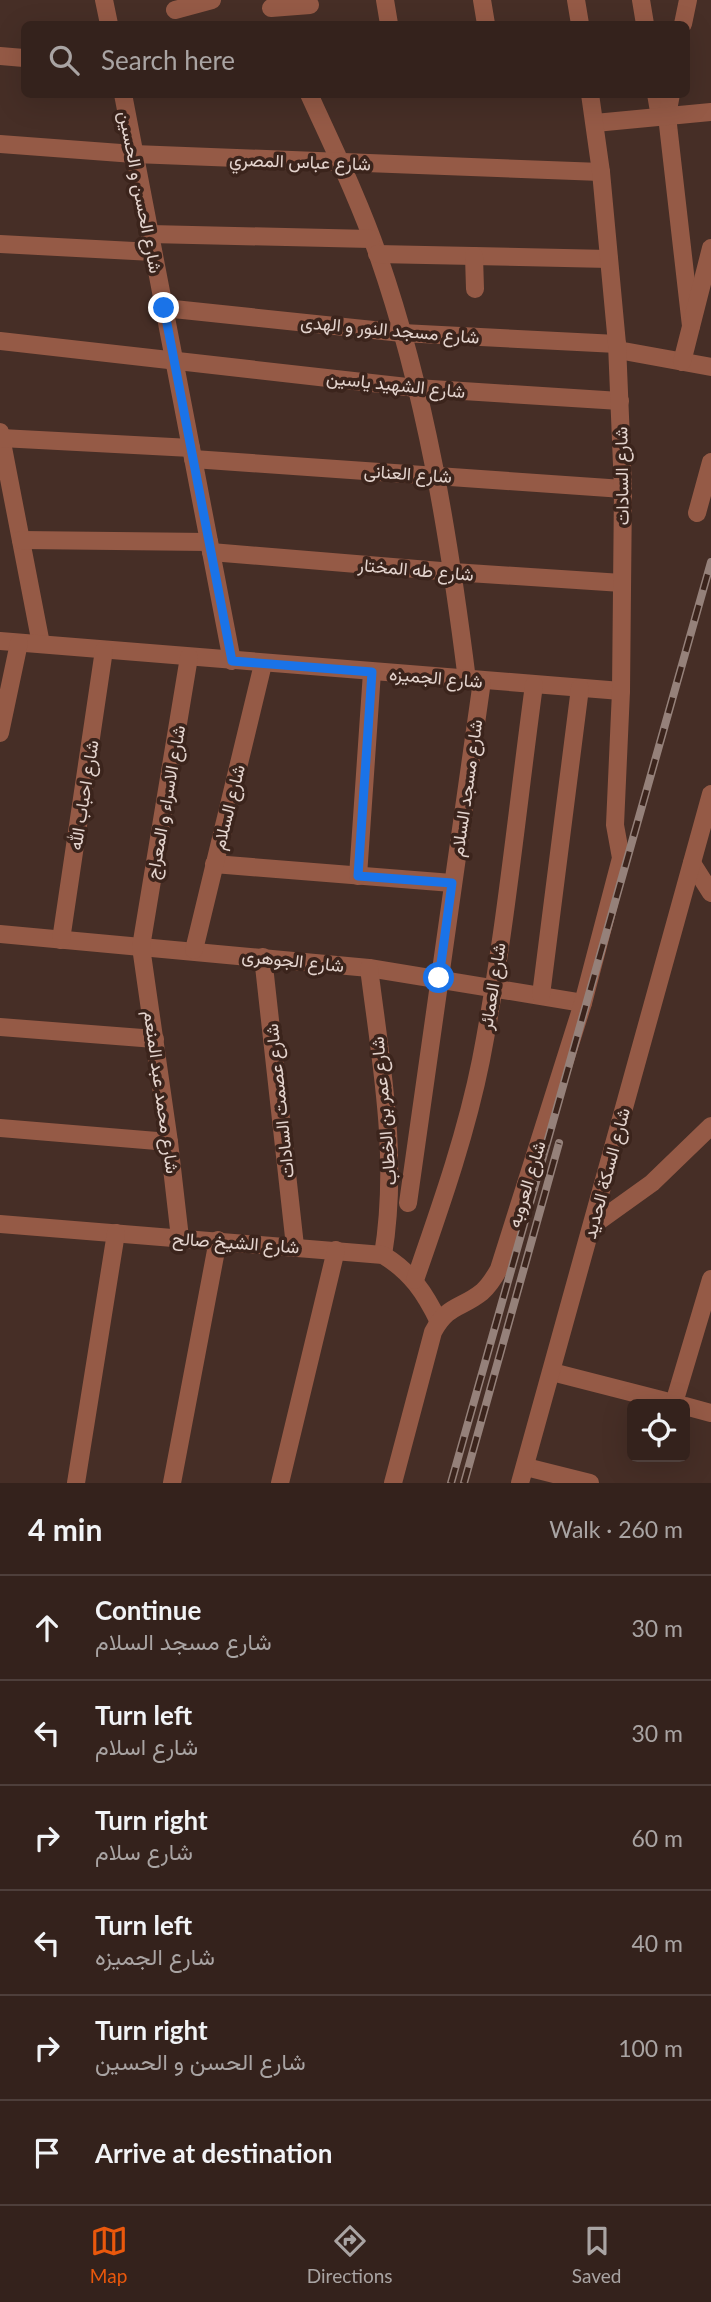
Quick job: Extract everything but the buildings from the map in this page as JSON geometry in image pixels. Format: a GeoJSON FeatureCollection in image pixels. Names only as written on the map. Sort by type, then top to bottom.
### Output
{"type":"FeatureCollection","features":[{"type":"Feature","properties":{"kind":"street"},"geometry":{"type":"LineString","coordinates":[[104,0],[108,21]]}},
{"type":"Feature","properties":{"kind":"street"},"geometry":{"type":"LineString","coordinates":[[175,10],[212,0]]}},
{"type":"Feature","properties":{"kind":"street"},"geometry":{"type":"LineString","coordinates":[[385,0],[388,21]]}},
{"type":"Feature","properties":{"kind":"street"},"geometry":{"type":"LineString","coordinates":[[482,0],[485,21]]}},
{"type":"Feature","properties":{"kind":"street"},"geometry":{"type":"LineString","coordinates":[[576,0],[580,21]]}},
{"type":"Feature","properties":{"kind":"street"},"geometry":{"type":"LineString","coordinates":[[641,0],[644,21]]}},
{"type":"Feature","properties":{"kind":"street"},"geometry":{"type":"LineString","coordinates":[[684,21],[688,0]]}},
{"type":"Feature","properties":{"kind":"street"},"geometry":{"type":"LineString","coordinates":[[273,11],[310,5]]}},
{"type":"Feature","properties":{"kind":"street"},"geometry":{"type":"LineString","coordinates":[[0,56],[21,58]]}},
{"type":"Feature","properties":{"kind":"street","name":"شارع الحسن و الحسين"},"geometry":{"type":"LineString","coordinates":[[124,98],[232,661]]}},
{"type":"Feature","properties":{"kind":"street","name":"شارع مسجد السلام"},"geometry":{"type":"LineString","coordinates":[[311,98],[374,246],[402,333],[437,475],[474,680],[439,978],[399,1202]]}},
{"type":"Feature","properties":{"kind":"street","name":"شارع السادات"},"geometry":{"type":"LineString","coordinates":[[591,98],[601,172],[620,401],[623,489],[621,691],[615,825],[621,858]]}},
{"type":"Feature","properties":{"kind":"street"},"geometry":{"type":"LineString","coordinates":[[657,98],[663,116],[691,326]]}},
{"type":"Feature","properties":{"kind":"street"},"geometry":{"type":"LineString","coordinates":[[663,116],[670,98]]}},
{"type":"Feature","properties":{"kind":"street"},"geometry":{"type":"LineString","coordinates":[[595,123],[711,112]]}},
{"type":"Feature","properties":{"kind":"street","name":"شارع عباس المصري"},"geometry":{"type":"LineString","coordinates":[[0,144],[134,154],[601,172]]}},
{"type":"Feature","properties":{"kind":"street"},"geometry":{"type":"LineString","coordinates":[[0,244],[374,246],[474,256],[609,259]]}},
{"type":"Feature","properties":{"kind":"street"},"geometry":{"type":"LineString","coordinates":[[682,362],[711,248]]}},
{"type":"Feature","properties":{"kind":"street"},"geometry":{"type":"LineString","coordinates":[[474,256],[475,289]]}},
{"type":"Feature","properties":{"kind":"street","name":"شارع مسجد النور و الهدى"},"geometry":{"type":"LineString","coordinates":[[164,308],[402,333],[617,347],[711,367]]}},
{"type":"Feature","properties":{"kind":"street","name":"شارع الشهيد ياسين"},"geometry":{"type":"LineString","coordinates":[[0,341],[416,387],[620,401]]}},
{"type":"Feature","properties":{"kind":"street"},"geometry":{"type":"LineString","coordinates":[[1,435],[41,645]]}},
{"type":"Feature","properties":{"kind":"street","name":"شارع العنانى"},"geometry":{"type":"LineString","coordinates":[[1,435],[192,454],[623,489]]}},
{"type":"Feature","properties":{"kind":"street"},"geometry":{"type":"LineString","coordinates":[[697,513],[711,462]]}},
{"type":"Feature","properties":{"kind":"street","name":"شارع طه المختار"},"geometry":{"type":"LineString","coordinates":[[21,540],[210,547],[453,572],[622,583]]}},
{"type":"Feature","properties":{"kind":"street","name":"شارع الجميزه"},"geometry":{"type":"LineString","coordinates":[[0,641],[621,691]]}},
{"type":"Feature","properties":{"kind":"street"},"geometry":{"type":"LineString","coordinates":[[0,733],[19,643]]}},
{"type":"Feature","properties":{"kind":"street","name":"شارع احباب الله"},"geometry":{"type":"LineString","coordinates":[[61,940],[104,650]]}},
{"type":"Feature","properties":{"kind":"street","name":"شارع الاسراء و المعراج"},"geometry":{"type":"LineString","coordinates":[[141,947],[189,657]]}},
{"type":"Feature","properties":{"kind":"street","name":"شارع السلام"},"geometry":{"type":"LineString","coordinates":[[194,950],[263,664]]}},
{"type":"Feature","properties":{"kind":"street"},"geometry":{"type":"LineString","coordinates":[[358,876],[372,672]]}},
{"type":"Feature","properties":{"kind":"street","name":"شارع العمائر"},"geometry":{"type":"LineString","coordinates":[[415,1280],[463,1136],[481,1062],[534,685]]}},
{"type":"Feature","properties":{"kind":"street"},"geometry":{"type":"LineString","coordinates":[[541,995],[580,688]]}},
{"type":"Feature","properties":{"kind":"street","name":"شارع السكة الحديد"},"geometry":{"type":"LineString","coordinates":[[523,1475],[711,794]]}},
{"type":"Feature","properties":{"kind":"street","name":"شارع العروبه"},"geometry":{"type":"LineString","coordinates":[[439,1322],[457,1305],[470,1301],[482,1292],[499,1269],[583,1003],[621,858]]}},
{"type":"Feature","properties":{"kind":"street"},"geometry":{"type":"LineString","coordinates":[[692,863],[711,893]]}},
{"type":"Feature","properties":{"kind":"street"},"geometry":{"type":"LineString","coordinates":[[214,864],[452,883]]}},
{"type":"Feature","properties":{"kind":"street","name":"شارع الجوهرى"},"geometry":{"type":"LineString","coordinates":[[0,934],[369,968],[583,1003]]}},
{"type":"Feature","properties":{"kind":"street","name":"شارع محمد عبد المنعم"},"geometry":{"type":"LineString","coordinates":[[141,947],[180,1238]]}},
{"type":"Feature","properties":{"kind":"street","name":"شارع عصمت السادات"},"geometry":{"type":"LineString","coordinates":[[263,957],[295,1246]]}},
{"type":"Feature","properties":{"kind":"street","name":"شارع عمر بن الخطاب"},"geometry":{"type":"LineString","coordinates":[[369,968],[399,1202],[383,1255]]}},
{"type":"Feature","properties":{"kind":"street"},"geometry":{"type":"LineString","coordinates":[[0,1027],[155,1039]]}},
{"type":"Feature","properties":{"kind":"street"},"geometry":{"type":"LineString","coordinates":[[592,1226],[652,1183],[711,1126]]}},
{"type":"Feature","properties":{"kind":"street"},"geometry":{"type":"LineString","coordinates":[[0,1128],[169,1142]]}},
{"type":"Feature","properties":{"kind":"street"},"geometry":{"type":"LineString","coordinates":[[399,1202],[439,1209]]}},
{"type":"Feature","properties":{"kind":"street","name":"شارع الشيخ صالح"},"geometry":{"type":"LineString","coordinates":[[0,1224],[383,1255]]}},
{"type":"Feature","properties":{"kind":"street"},"geometry":{"type":"LineString","coordinates":[[76,1483],[116,1233]]}},
{"type":"Feature","properties":{"kind":"street"},"geometry":{"type":"LineString","coordinates":[[172,1483],[218,1240]]}},
{"type":"Feature","properties":{"kind":"street"},"geometry":{"type":"LineString","coordinates":[[280,1483],[336,1250]]}},
{"type":"Feature","properties":{"kind":"street"},"geometry":{"type":"LineString","coordinates":[[383,1255],[415,1280],[428,1298],[439,1322],[433,1332],[393,1483]]}},
{"type":"Feature","properties":{"kind":"street"},"geometry":{"type":"LineString","coordinates":[[681,1399],[711,1279]]}},
{"type":"Feature","properties":{"kind":"street"},"geometry":{"type":"LineString","coordinates":[[552,1373],[655,1399]]}},
{"type":"Feature","properties":{"kind":"street"},"geometry":{"type":"LineString","coordinates":[[690,1408],[711,1413]]}},
{"type":"Feature","properties":{"kind":"street"},"geometry":{"type":"LineString","coordinates":[[523,1475],[590,1483]]}},
{"type":"Feature","properties":{"kind":"railway"},"geometry":{"type":"LineString","coordinates":[[451,1483],[711,562]]}},
{"type":"Feature","properties":{"kind":"railway"},"geometry":{"type":"LineString","coordinates":[[464,1483],[559,1143]]}},
{"type":"Feature","properties":{"kind":"route"},"geometry":{"type":"LineString","coordinates":[[164,308],[232,661],[372,672],[358,876],[452,883],[439,978]]}}]}
